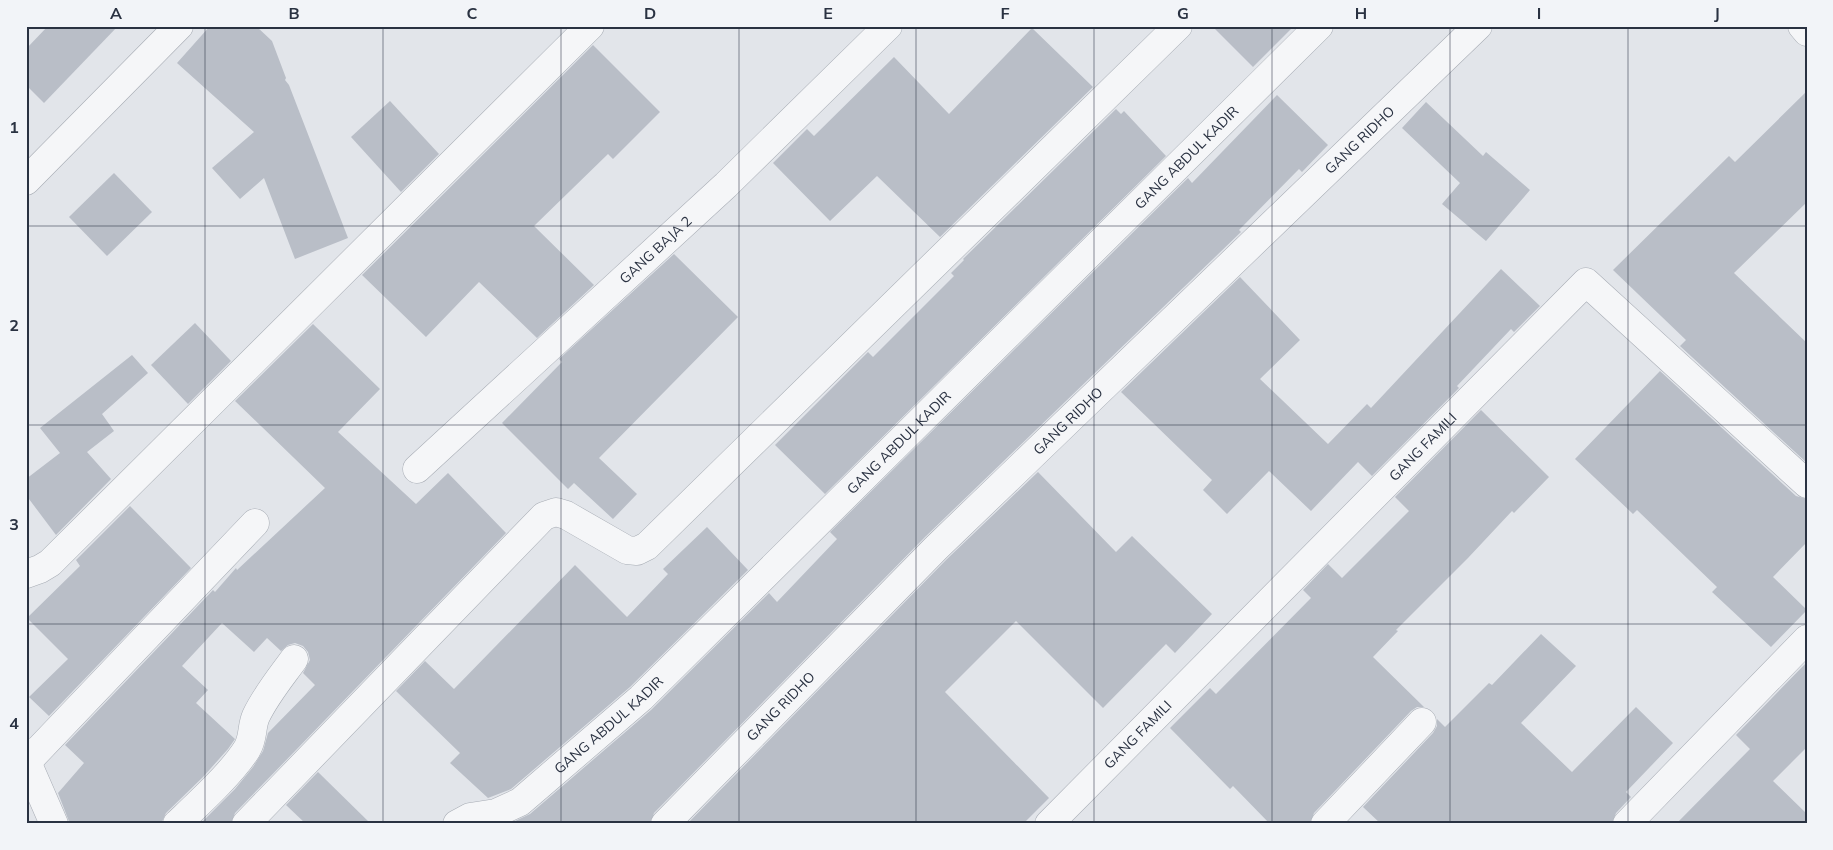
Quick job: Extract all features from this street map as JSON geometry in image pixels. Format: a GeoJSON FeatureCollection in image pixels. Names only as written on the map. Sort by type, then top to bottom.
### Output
{"type":"FeatureCollection","features":[{"type":"Feature","properties":{"kind":"street"},"geometry":{"type":"LineString","coordinates":[[26,181],[179,26]]}},
{"type":"Feature","properties":{"kind":"street"},"geometry":{"type":"LineString","coordinates":[[26,574],[50,563],[590,26]]}},
{"type":"Feature","properties":{"kind":"street","name":"GANG BAJA 2"},"geometry":{"type":"LineString","coordinates":[[417,470],[726,185],[888,26]]}},
{"type":"Feature","properties":{"kind":"street"},"geometry":{"type":"LineString","coordinates":[[246,824],[544,516],[556,512],[566,515],[627,550],[637,551],[647,546],[1178,26]]}},
{"type":"Feature","properties":{"kind":"street","name":"GANG ABDUL KADIR"},"geometry":{"type":"LineString","coordinates":[[456,824],[470,817],[496,813],[520,802],[640,698],[1319,26]]}},
{"type":"Feature","properties":{"kind":"street","name":"GANG RIDHO"},"geometry":{"type":"LineString","coordinates":[[665,824],[936,548],[1478,26]]}},
{"type":"Feature","properties":{"kind":"street"},"geometry":{"type":"LineString","coordinates":[[1802,26],[1807,32]]}},
{"type":"Feature","properties":{"kind":"street","name":"GANG FAMILI"},"geometry":{"type":"LineString","coordinates":[[1049,824],[1586,282],[1807,484]]}},
{"type":"Feature","properties":{"kind":"street"},"geometry":{"type":"LineString","coordinates":[[54,824],[27,757],[256,523]]}},
{"type":"Feature","properties":{"kind":"street"},"geometry":{"type":"LineString","coordinates":[[1627,824],[1807,639]]}},
{"type":"Feature","properties":{"kind":"street"},"geometry":{"type":"LineString","coordinates":[[177,824],[232,769],[247,748],[253,737],[255,718],[294,659]]}},
{"type":"Feature","properties":{"kind":"street"},"geometry":{"type":"LineString","coordinates":[[1325,824],[1422,722]]}},
{"type":"Feature","properties":{"kind":"building"},"geometry":{"type":"Polygon","coordinates":[[[48,26],[118,26],[44,103],[26,85],[26,49],[48,26]]]}},
{"type":"Feature","properties":{"kind":"building"},"geometry":{"type":"Polygon","coordinates":[[[210,26],[256,26],[272,41],[286,78],[285,80],[289,85],[348,238],[295,259],[264,178],[240,199],[212,168],[254,132],[177,63],[210,26]]]}},
{"type":"Feature","properties":{"kind":"building"},"geometry":{"type":"Polygon","coordinates":[[[1212,26],[1294,26],[1253,67],[1212,26]]]}},
{"type":"Feature","properties":{"kind":"building"},"geometry":{"type":"Polygon","coordinates":[[[1032,28],[1093,87],[940,237],[877,176],[830,221],[773,163],[807,129],[814,136],[894,57],[949,114],[1032,28]]]}},
{"type":"Feature","properties":{"kind":"building"},"geometry":{"type":"Polygon","coordinates":[[[593,45],[660,112],[613,159],[608,154],[534,226],[594,285],[537,338],[479,282],[426,337],[362,275],[593,45]]]}},
{"type":"Feature","properties":{"kind":"building"},"geometry":{"type":"Polygon","coordinates":[[[1807,91],[1807,202],[1734,273],[1807,343],[1807,463],[1680,346],[1686,340],[1613,270],[1729,156],[1735,162],[1807,91]]]}},
{"type":"Feature","properties":{"kind":"building"},"geometry":{"type":"Polygon","coordinates":[[[1277,95],[1328,145],[1302,172],[1299,169],[1239,230],[1241,232],[925,537],[654,813],[650,824],[514,824],[513,822],[530,814],[651,710],[769,593],[777,602],[837,539],[830,532],[1188,178],[1192,183],[1277,95]]]}},
{"type":"Feature","properties":{"kind":"building"},"geometry":{"type":"Polygon","coordinates":[[[390,101],[439,154],[401,192],[351,137],[390,101]]]}},
{"type":"Feature","properties":{"kind":"building"},"geometry":{"type":"Polygon","coordinates":[[[1426,102],[1483,156],[1486,152],[1530,190],[1486,241],[1442,204],[1460,183],[1402,128],[1426,102]]]}},
{"type":"Feature","properties":{"kind":"building"},"geometry":{"type":"Polygon","coordinates":[[[1116,109],[1121,114],[1124,111],[1166,156],[825,494],[775,445],[868,352],[873,357],[954,276],[951,273],[963,259],[1116,109]]]}},
{"type":"Feature","properties":{"kind":"building"},"geometry":{"type":"Polygon","coordinates":[[[114,173],[152,212],[107,256],[69,217],[114,173]]]}},
{"type":"Feature","properties":{"kind":"building"},"geometry":{"type":"Polygon","coordinates":[[[674,254],[738,317],[599,458],[637,494],[613,519],[574,483],[568,489],[502,423],[562,362],[559,359],[674,254]]]}},
{"type":"Feature","properties":{"kind":"building"},"geometry":{"type":"Polygon","coordinates":[[[1501,269],[1540,306],[1514,332],[1511,329],[1457,386],[1459,388],[1372,476],[1358,462],[1311,511],[1269,471],[1227,514],[1203,490],[1212,480],[1121,392],[1240,277],[1300,340],[1260,379],[1328,444],[1367,404],[1371,408],[1501,269]]]}},
{"type":"Feature","properties":{"kind":"building"},"geometry":{"type":"Polygon","coordinates":[[[195,323],[231,361],[188,404],[151,365],[195,323]]]}},
{"type":"Feature","properties":{"kind":"building"},"geometry":{"type":"Polygon","coordinates":[[[313,324],[380,389],[338,432],[416,504],[448,473],[506,533],[235,813],[231,824],[200,824],[235,789],[253,767],[263,751],[268,733],[315,685],[303,673],[310,660],[308,652],[303,646],[295,643],[288,645],[281,651],[267,638],[254,652],[222,623],[182,666],[208,690],[196,703],[235,739],[228,749],[203,777],[166,813],[161,824],[70,824],[58,793],[84,763],[65,745],[213,590],[215,592],[236,568],[237,570],[325,488],[235,401],[313,324]]]}},
{"type":"Feature","properties":{"kind":"building"},"geometry":{"type":"Polygon","coordinates":[[[132,355],[148,373],[102,414],[114,431],[87,452],[111,479],[56,535],[26,495],[26,479],[60,453],[40,428],[132,355]]]}},
{"type":"Feature","properties":{"kind":"building"},"geometry":{"type":"Polygon","coordinates":[[[1660,371],[1796,496],[1807,499],[1807,542],[1773,577],[1807,610],[1771,647],[1712,592],[1717,587],[1637,510],[1633,514],[1575,459],[1660,371]]]}},
{"type":"Feature","properties":{"kind":"building"},"geometry":{"type":"Polygon","coordinates":[[[1481,410],[1549,477],[1514,513],[1512,511],[1396,630],[1398,631],[1373,657],[1424,707],[1417,707],[1411,711],[1314,813],[1310,824],[1270,824],[1233,786],[1230,789],[1170,728],[1210,688],[1216,694],[1311,598],[1303,590],[1328,564],[1342,578],[1409,511],[1395,497],[1481,410]]]}},
{"type":"Feature","properties":{"kind":"building"},"geometry":{"type":"Polygon","coordinates":[[[1038,472],[1116,552],[1132,536],[1212,614],[1175,653],[1166,644],[1103,708],[1016,621],[945,692],[1049,798],[1023,824],[687,824],[947,559],[1038,472]]]}},
{"type":"Feature","properties":{"kind":"building"},"geometry":{"type":"Polygon","coordinates":[[[130,506],[191,568],[49,716],[29,697],[68,659],[27,618],[80,566],[76,560],[130,506]]]}},
{"type":"Feature","properties":{"kind":"building"},"geometry":{"type":"Polygon","coordinates":[[[707,527],[748,570],[630,687],[511,789],[488,798],[450,763],[460,753],[396,691],[425,661],[454,689],[575,565],[627,617],[668,574],[663,569],[707,527]]]}},
{"type":"Feature","properties":{"kind":"building"},"geometry":{"type":"Polygon","coordinates":[[[1541,634],[1576,666],[1521,723],[1572,772],[1636,707],[1673,743],[1626,792],[1631,797],[1616,813],[1612,824],[1381,824],[1363,807],[1433,733],[1437,726],[1437,719],[1445,727],[1489,683],[1492,685],[1541,634]]]}},
{"type":"Feature","properties":{"kind":"building"},"geometry":{"type":"Polygon","coordinates":[[[1807,662],[1807,747],[1773,781],[1807,814],[1807,824],[1676,824],[1750,749],[1736,735],[1807,662]]]}},
{"type":"Feature","properties":{"kind":"building"},"geometry":{"type":"Polygon","coordinates":[[[318,772],[371,824],[306,824],[286,805],[318,772]]]}}]}
